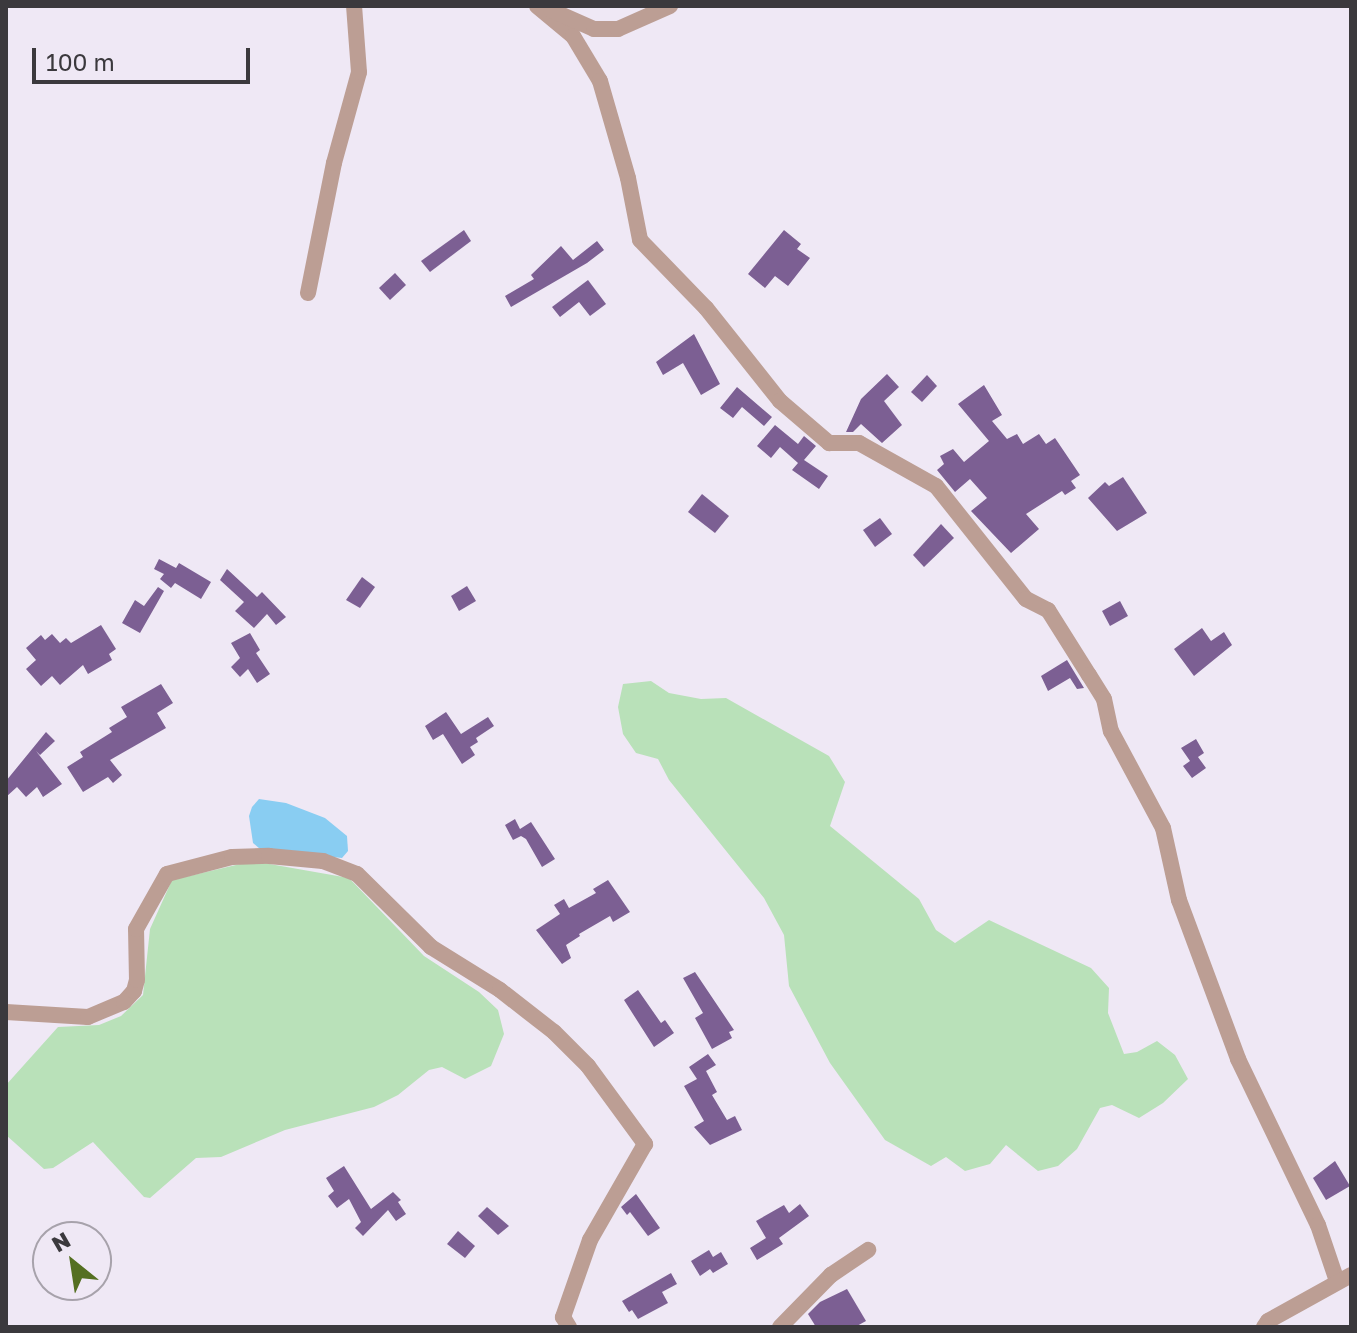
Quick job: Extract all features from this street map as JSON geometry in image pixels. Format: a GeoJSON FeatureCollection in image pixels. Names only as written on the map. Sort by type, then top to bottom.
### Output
{"type":"FeatureCollection","features":[{"type":"Feature","properties":{"kind":"street"},"geometry":{"type":"LineString","coordinates":[[308,293],[334,163],[359,72],[354,6]]}},
{"type":"Feature","properties":{"kind":"street"},"geometry":{"type":"LineString","coordinates":[[539,6],[594,29],[618,29],[670,6]]}},
{"type":"Feature","properties":{"kind":"street"},"geometry":{"type":"LineString","coordinates":[[539,6],[573,36],[600,81],[628,178],[640,240],[706,308],[780,401],[829,443],[859,443],[936,486],[1026,599],[1048,610],[1104,699],[1111,731],[1163,828],[1179,900],[1238,1059],[1344,1278],[1264,1327]]}},
{"type":"Feature","properties":{"kind":"street"},"geometry":{"type":"LineString","coordinates":[[6,1012],[88,1017],[124,1002],[134,991],[137,980],[136,929],[167,874],[232,857],[269,856],[323,861],[357,874],[431,947],[500,990],[554,1032],[588,1066],[645,1144],[590,1240],[563,1317],[569,1327]]}},
{"type":"Feature","properties":{"kind":"street"},"geometry":{"type":"LineString","coordinates":[[780,1327],[831,1275],[868,1250]]}},
{"type":"Feature","properties":{"kind":"green space"},"geometry":{"type":"Polygon","coordinates":[[[651,681],[669,693],[701,699],[726,698],[829,756],[845,782],[830,826],[919,899],[936,930],[955,943],[989,920],[1091,968],[1109,988],[1108,1013],[1124,1054],[1137,1052],[1157,1041],[1175,1055],[1188,1079],[1163,1103],[1139,1118],[1112,1105],[1100,1108],[1077,1149],[1058,1166],[1038,1171],[1006,1145],[990,1164],[965,1171],[946,1157],[931,1166],[885,1140],[830,1063],[789,986],[784,935],[764,898],[669,780],[658,759],[636,753],[623,734],[618,707],[623,684],[651,681]]]}},
{"type":"Feature","properties":{"kind":"green space"},"geometry":{"type":"Polygon","coordinates":[[[253,861],[349,878],[424,956],[479,992],[498,1010],[504,1034],[491,1066],[465,1079],[442,1067],[429,1070],[398,1095],[374,1107],[285,1130],[221,1157],[196,1158],[150,1198],[144,1197],[93,1142],[53,1168],[44,1169],[6,1135],[6,1085],[58,1027],[99,1025],[121,1016],[143,995],[150,929],[172,880],[253,861]]]}},
{"type":"Feature","properties":{"kind":"water"},"geometry":{"type":"Polygon","coordinates":[[[259,799],[286,803],[325,818],[347,836],[348,851],[342,858],[260,849],[253,843],[249,816],[259,799]]]}},
{"type":"Feature","properties":{"kind":"building"},"geometry":{"type":"Polygon","coordinates":[[[464,230],[471,241],[430,272],[421,261],[464,230]]]}},
{"type":"Feature","properties":{"kind":"building"},"geometry":{"type":"Polygon","coordinates":[[[784,230],[801,244],[797,249],[810,258],[788,286],[775,276],[765,288],[748,274],[784,230]]]}},
{"type":"Feature","properties":{"kind":"building"},"geometry":{"type":"Polygon","coordinates":[[[597,241],[604,250],[511,307],[505,296],[534,279],[531,275],[561,246],[573,260],[597,241]]]}},
{"type":"Feature","properties":{"kind":"building"},"geometry":{"type":"Polygon","coordinates":[[[395,273],[406,285],[390,300],[379,288],[395,273]]]}},
{"type":"Feature","properties":{"kind":"building"},"geometry":{"type":"Polygon","coordinates":[[[588,280],[606,304],[590,316],[579,302],[560,317],[552,307],[588,280]]]}},
{"type":"Feature","properties":{"kind":"building"},"geometry":{"type":"Polygon","coordinates":[[[694,334],[720,384],[701,395],[683,363],[663,375],[656,362],[694,334]]]}},
{"type":"Feature","properties":{"kind":"building"},"geometry":{"type":"Polygon","coordinates":[[[887,374],[899,387],[884,401],[902,425],[882,443],[861,424],[853,432],[846,432],[861,399],[887,374]]]}},
{"type":"Feature","properties":{"kind":"building"},"geometry":{"type":"Polygon","coordinates":[[[927,375],[937,386],[922,402],[911,392],[927,375]]]}},
{"type":"Feature","properties":{"kind":"building"},"geometry":{"type":"Polygon","coordinates":[[[984,385],[1002,415],[992,421],[1007,439],[1017,434],[1023,444],[1039,434],[1046,444],[1055,438],[1080,475],[1071,481],[1076,488],[1065,495],[1062,491],[1026,514],[1039,529],[1011,553],[971,511],[987,498],[970,479],[955,492],[937,470],[944,464],[940,456],[953,449],[964,462],[989,441],[958,404],[984,385]]]}},
{"type":"Feature","properties":{"kind":"building"},"geometry":{"type":"Polygon","coordinates":[[[737,387],[772,417],[764,426],[742,407],[733,418],[720,408],[737,387]]]}},
{"type":"Feature","properties":{"kind":"building"},"geometry":{"type":"Polygon","coordinates":[[[775,425],[798,444],[804,436],[816,446],[804,460],[828,476],[819,489],[792,470],[798,463],[780,447],[771,458],[757,446],[775,425]]]}},
{"type":"Feature","properties":{"kind":"building"},"geometry":{"type":"Polygon","coordinates":[[[1123,477],[1147,513],[1117,531],[1088,498],[1105,482],[1109,486],[1123,477]]]}},
{"type":"Feature","properties":{"kind":"building"},"geometry":{"type":"Polygon","coordinates":[[[702,494],[729,516],[715,533],[688,512],[702,494]]]}},
{"type":"Feature","properties":{"kind":"building"},"geometry":{"type":"Polygon","coordinates":[[[880,518],[892,534],[875,547],[863,530],[880,518]]]}},
{"type":"Feature","properties":{"kind":"building"},"geometry":{"type":"Polygon","coordinates":[[[941,524],[954,538],[924,567],[913,555],[941,524]]]}},
{"type":"Feature","properties":{"kind":"building"},"geometry":{"type":"Polygon","coordinates":[[[159,559],[176,568],[179,563],[211,582],[201,599],[175,583],[171,588],[160,579],[164,574],[154,569],[159,559]]]}},
{"type":"Feature","properties":{"kind":"building"},"geometry":{"type":"Polygon","coordinates":[[[227,569],[257,597],[262,592],[286,617],[276,625],[267,614],[254,628],[235,611],[244,602],[220,580],[227,569]]]}},
{"type":"Feature","properties":{"kind":"building"},"geometry":{"type":"Polygon","coordinates":[[[362,577],[375,587],[360,608],[346,600],[362,577]]]}},
{"type":"Feature","properties":{"kind":"building"},"geometry":{"type":"Polygon","coordinates":[[[467,586],[476,601],[459,611],[451,596],[467,586]]]}},
{"type":"Feature","properties":{"kind":"building"},"geometry":{"type":"Polygon","coordinates":[[[158,587],[164,591],[140,633],[122,623],[135,600],[144,606],[158,587]]]}},
{"type":"Feature","properties":{"kind":"building"},"geometry":{"type":"Polygon","coordinates":[[[1120,601],[1128,616],[1110,626],[1102,611],[1120,601]]]}},
{"type":"Feature","properties":{"kind":"building"},"geometry":{"type":"Polygon","coordinates":[[[101,625],[116,649],[109,654],[112,660],[88,674],[83,665],[60,685],[52,676],[41,686],[26,669],[36,660],[26,648],[41,635],[45,640],[52,634],[60,643],[66,638],[71,643],[101,625]]]}},
{"type":"Feature","properties":{"kind":"building"},"geometry":{"type":"Polygon","coordinates":[[[1202,628],[1211,641],[1224,632],[1232,645],[1194,676],[1174,649],[1202,628]]]}},
{"type":"Feature","properties":{"kind":"building"},"geometry":{"type":"Polygon","coordinates":[[[250,633],[260,650],[256,653],[270,674],[257,683],[248,669],[240,677],[231,667],[240,658],[231,643],[250,633]]]}},
{"type":"Feature","properties":{"kind":"building"},"geometry":{"type":"Polygon","coordinates":[[[1067,660],[1084,688],[1077,689],[1070,678],[1048,691],[1041,676],[1067,660]]]}},
{"type":"Feature","properties":{"kind":"building"},"geometry":{"type":"Polygon","coordinates":[[[161,684],[173,703],[157,713],[166,728],[110,760],[122,775],[113,783],[108,777],[83,792],[67,767],[83,757],[80,752],[112,732],[109,728],[127,717],[121,707],[161,684]]]}},
{"type":"Feature","properties":{"kind":"building"},"geometry":{"type":"Polygon","coordinates":[[[446,712],[461,734],[488,717],[494,726],[476,738],[478,742],[470,747],[475,755],[462,764],[443,734],[433,740],[425,726],[446,712]]]}},
{"type":"Feature","properties":{"kind":"building"},"geometry":{"type":"Polygon","coordinates":[[[46,732],[55,741],[40,755],[36,751],[62,784],[43,797],[37,787],[26,797],[17,787],[6,797],[6,781],[46,732]]]}},
{"type":"Feature","properties":{"kind":"building"},"geometry":{"type":"Polygon","coordinates":[[[1196,739],[1204,753],[1198,757],[1206,768],[1192,778],[1183,766],[1190,761],[1181,748],[1196,739]]]}},
{"type":"Feature","properties":{"kind":"building"},"geometry":{"type":"Polygon","coordinates":[[[515,819],[520,829],[531,822],[555,859],[542,867],[526,839],[521,836],[513,840],[505,825],[515,819]]]}},
{"type":"Feature","properties":{"kind":"building"},"geometry":{"type":"Polygon","coordinates":[[[608,880],[630,912],[613,922],[610,916],[579,934],[566,945],[571,958],[562,964],[536,930],[560,914],[554,905],[564,899],[569,908],[596,893],[593,889],[608,880]]]}},
{"type":"Feature","properties":{"kind":"building"},"geometry":{"type":"Polygon","coordinates":[[[695,972],[734,1030],[729,1032],[732,1038],[712,1049],[695,1018],[703,1013],[683,978],[695,972]]]}},
{"type":"Feature","properties":{"kind":"building"},"geometry":{"type":"Polygon","coordinates":[[[638,990],[661,1023],[665,1020],[674,1033],[654,1047],[624,1000],[638,990]]]}},
{"type":"Feature","properties":{"kind":"building"},"geometry":{"type":"Polygon","coordinates":[[[708,1054],[716,1065],[706,1071],[717,1092],[712,1095],[727,1120],[735,1116],[742,1130],[710,1145],[694,1127],[704,1121],[684,1086],[697,1079],[689,1067],[708,1054]]]}},
{"type":"Feature","properties":{"kind":"building"},"geometry":{"type":"Polygon","coordinates":[[[1335,1161],[1350,1186],[1326,1200],[1313,1178],[1335,1161]]]}},
{"type":"Feature","properties":{"kind":"building"},"geometry":{"type":"Polygon","coordinates":[[[344,1166],[371,1209],[393,1192],[401,1200],[398,1202],[406,1214],[396,1221],[388,1210],[363,1236],[355,1228],[361,1222],[349,1199],[337,1208],[328,1196],[334,1191],[326,1178],[344,1166]]]}},
{"type":"Feature","properties":{"kind":"building"},"geometry":{"type":"Polygon","coordinates":[[[636,1194],[660,1228],[648,1236],[630,1212],[627,1215],[621,1207],[636,1194]]]}},
{"type":"Feature","properties":{"kind":"building"},"geometry":{"type":"Polygon","coordinates":[[[800,1204],[809,1216],[779,1238],[783,1244],[757,1260],[750,1248],[766,1238],[756,1221],[784,1205],[789,1213],[800,1204]]]}},
{"type":"Feature","properties":{"kind":"building"},"geometry":{"type":"Polygon","coordinates":[[[487,1207],[509,1226],[498,1235],[478,1216],[487,1207]]]}},
{"type":"Feature","properties":{"kind":"building"},"geometry":{"type":"Polygon","coordinates":[[[458,1231],[475,1246],[465,1258],[447,1244],[458,1231]]]}},
{"type":"Feature","properties":{"kind":"building"},"geometry":{"type":"Polygon","coordinates":[[[709,1250],[713,1257],[721,1252],[728,1264],[713,1273],[710,1269],[700,1276],[691,1261],[709,1250]]]}},
{"type":"Feature","properties":{"kind":"building"},"geometry":{"type":"Polygon","coordinates":[[[671,1273],[677,1284],[662,1292],[668,1303],[638,1319],[632,1310],[629,1312],[622,1301],[671,1273]]]}},
{"type":"Feature","properties":{"kind":"building"},"geometry":{"type":"Polygon","coordinates":[[[847,1289],[866,1321],[855,1327],[816,1327],[808,1314],[820,1302],[847,1289]]]}}]}
